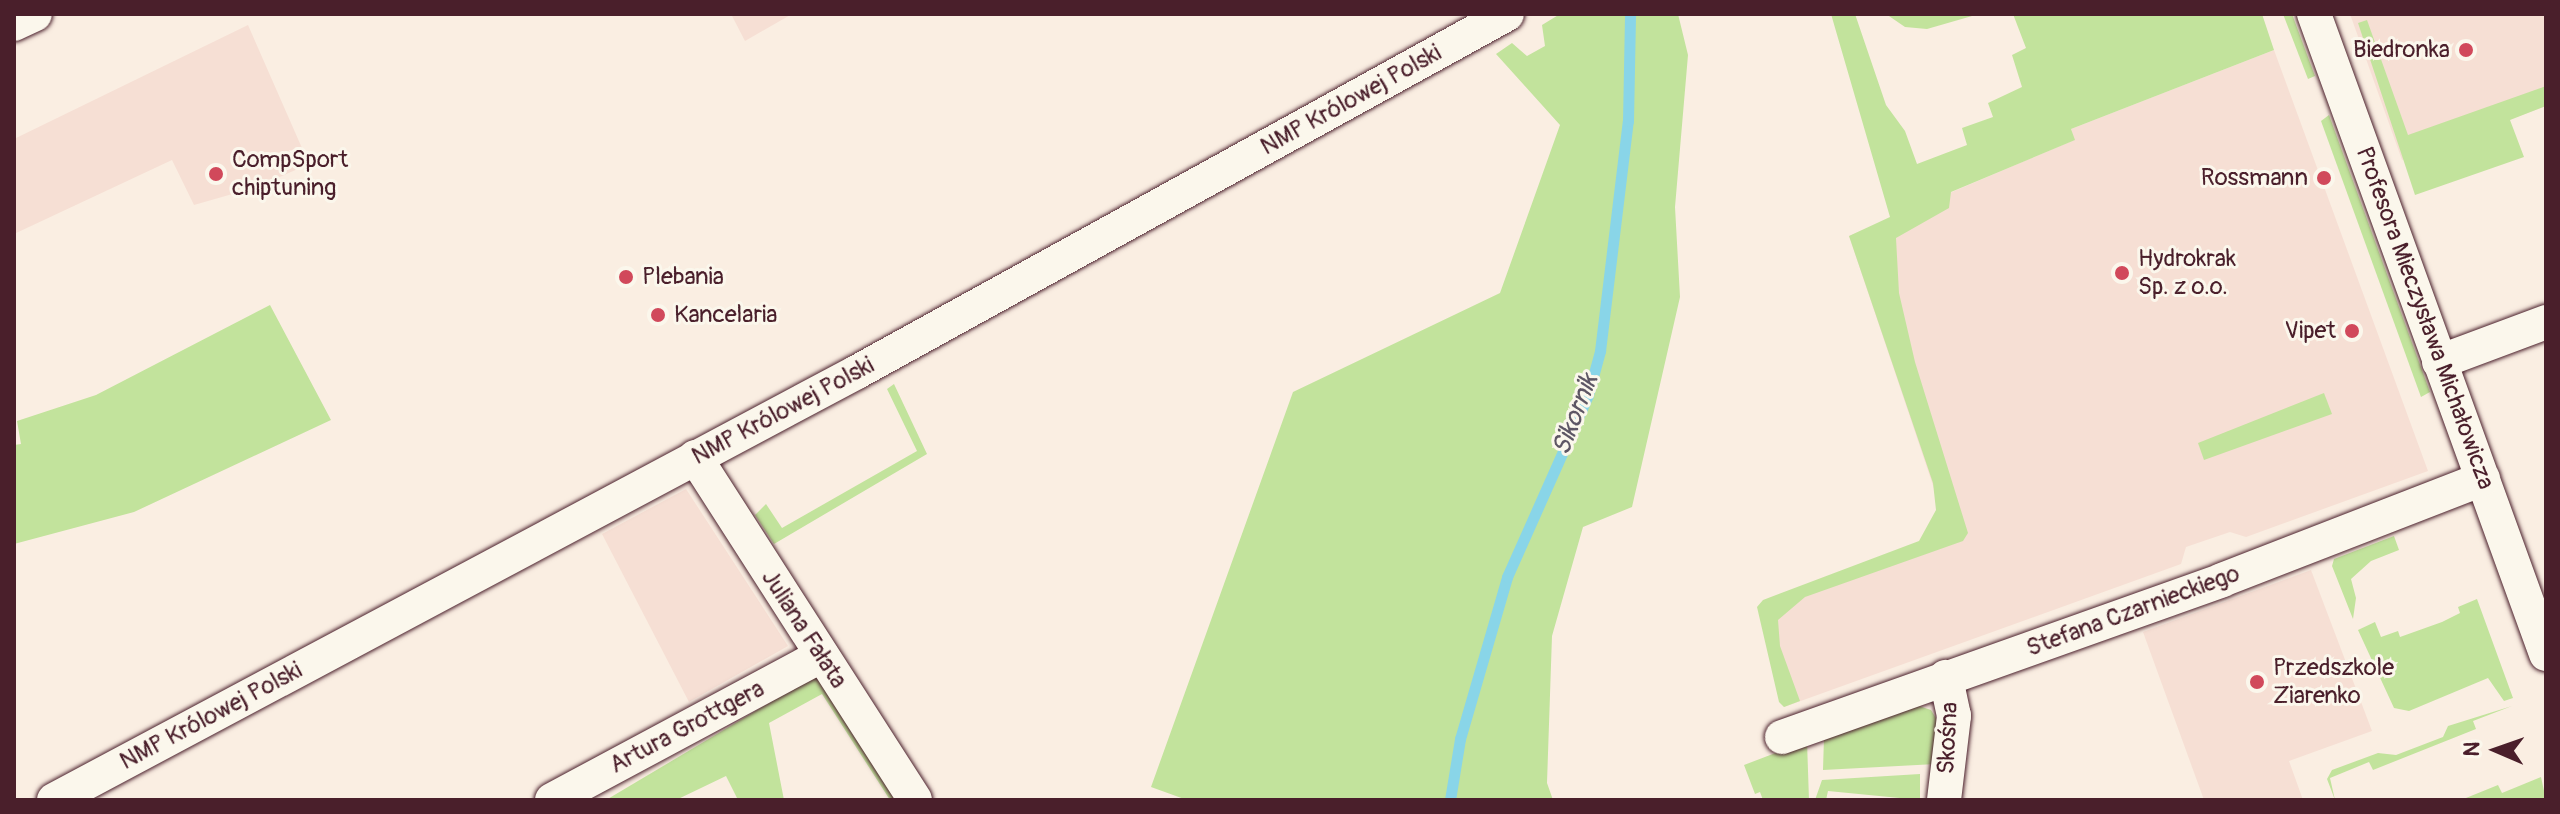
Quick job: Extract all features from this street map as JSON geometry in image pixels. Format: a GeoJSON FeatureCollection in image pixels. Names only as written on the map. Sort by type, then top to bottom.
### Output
{"type":"FeatureCollection","features":[{"type":"Feature","properties":{"kind":"street"},"geometry":{"type":"LineString","coordinates":[[14,24],[35,14]]}},
{"type":"Feature","properties":{"kind":"street","name":"NMP Królowej Polski"},"geometry":{"type":"LineString","coordinates":[[54,800],[695,457],[1507,14]]}},
{"type":"Feature","properties":{"kind":"street","name":"Profesora Mieczysława Michałowicza"},"geometry":{"type":"LineString","coordinates":[[2314,14],[2439,362],[2540,620],[2546,654]]}},
{"type":"Feature","properties":{"kind":"street"},"geometry":{"type":"LineString","coordinates":[[2439,362],[2546,322]]}},
{"type":"Feature","properties":{"kind":"street","name":"Juliana Fałata"},"geometry":{"type":"LineString","coordinates":[[695,457],[915,800]]}},
{"type":"Feature","properties":{"kind":"street","name":"Stefana Czarnieckiego"},"geometry":{"type":"LineString","coordinates":[[1782,737],[2222,580],[2483,479]]}},
{"type":"Feature","properties":{"kind":"street","name":"Artura Grottgera"},"geometry":{"type":"LineString","coordinates":[[552,800],[822,655]]}},
{"type":"Feature","properties":{"kind":"street","name":"Skośna"},"geometry":{"type":"LineString","coordinates":[[1944,800],[1954,716],[1946,677]]}},
{"type":"Feature","properties":{"kind":"shaded area"},"geometry":{"type":"Polygon","coordinates":[[[731,14],[792,14],[745,41],[731,14]]]}},
{"type":"Feature","properties":{"kind":"shaded area","name":"Biedronka"},"geometry":{"type":"Polygon","coordinates":[[[2350,14],[2546,14],[2546,106],[2402,160],[2350,14]]]}},
{"type":"Feature","properties":{"kind":"shaded area"},"geometry":{"type":"Polygon","coordinates":[[[248,25],[309,164],[257,187],[194,205],[172,160],[14,234],[14,139],[248,25]]]}},
{"type":"Feature","properties":{"kind":"shaded area"},"geometry":{"type":"Polygon","coordinates":[[[2274,50],[2428,471],[2246,537],[2230,532],[2186,547],[2181,564],[1784,707],[1761,611],[1950,536],[1849,236],[2074,140],[2071,129],[2274,50]]]}},
{"type":"Feature","properties":{"kind":"shaded area"},"geometry":{"type":"Polygon","coordinates":[[[686,489],[788,646],[689,702],[602,534],[686,489]]]}},
{"type":"Feature","properties":{"kind":"shaded area","name":"Przedszkole Ziarenko"},"geometry":{"type":"Polygon","coordinates":[[[2311,570],[2372,731],[2289,761],[2303,800],[2204,800],[2143,632],[2311,570]]]}},
{"type":"Feature","properties":{"kind":"green space"},"geometry":{"type":"Polygon","coordinates":[[[1560,14],[1678,14],[1688,55],[1675,207],[1680,297],[1632,507],[1583,527],[1552,636],[1547,783],[1553,800],[1187,800],[1151,787],[1293,392],[1500,293],[1560,125],[1496,54],[1512,43],[1527,56],[1545,46],[1542,25],[1560,14]]]}},
{"type":"Feature","properties":{"kind":"green space"},"geometry":{"type":"Polygon","coordinates":[[[1831,14],[1855,14],[1886,105],[1905,131],[1917,164],[1967,145],[1962,128],[1993,117],[1988,103],[2022,87],[2012,55],[2026,48],[2013,14],[2262,14],[2274,50],[2071,129],[2075,140],[1951,192],[1949,208],[1896,238],[1899,293],[1915,362],[1968,533],[1963,541],[1805,597],[1778,620],[1780,646],[1800,701],[1784,707],[1779,702],[1757,607],[1763,600],[1919,541],[1936,510],[1933,483],[1849,236],[1890,217],[1831,14]]]}},
{"type":"Feature","properties":{"kind":"green space"},"geometry":{"type":"Polygon","coordinates":[[[1886,14],[1979,14],[1927,29],[1905,27],[1886,14]]]}},
{"type":"Feature","properties":{"kind":"green space"},"geometry":{"type":"Polygon","coordinates":[[[2283,14],[2292,14],[2315,76],[2308,79],[2283,14]]]}},
{"type":"Feature","properties":{"kind":"green space"},"geometry":{"type":"Polygon","coordinates":[[[2367,20],[2408,135],[2546,86],[2546,106],[2510,120],[2524,157],[2415,195],[2358,23],[2367,20]]]}},
{"type":"Feature","properties":{"kind":"green space"},"geometry":{"type":"Polygon","coordinates":[[[2329,115],[2430,392],[2421,397],[2321,121],[2329,115]]]}},
{"type":"Feature","properties":{"kind":"green space"},"geometry":{"type":"Polygon","coordinates":[[[270,305],[331,420],[134,512],[14,544],[14,445],[21,444],[17,421],[96,395],[270,305]]]}},
{"type":"Feature","properties":{"kind":"green space"},"geometry":{"type":"Polygon","coordinates":[[[894,384],[927,454],[774,544],[755,515],[766,504],[782,528],[917,451],[887,389],[894,384]]]}},
{"type":"Feature","properties":{"kind":"green space"},"geometry":{"type":"Polygon","coordinates":[[[2324,393],[2332,414],[2204,460],[2198,443],[2324,393]]]}},
{"type":"Feature","properties":{"kind":"green space"},"geometry":{"type":"Polygon","coordinates":[[[2394,536],[2399,550],[2371,561],[2351,579],[2356,598],[2353,619],[2332,566],[2334,559],[2394,536]]]}},
{"type":"Feature","properties":{"kind":"green space"},"geometry":{"type":"Polygon","coordinates":[[[2477,599],[2513,698],[2504,701],[2488,678],[2409,711],[2394,708],[2358,630],[2375,622],[2381,637],[2398,631],[2400,637],[2442,622],[2460,613],[2458,607],[2477,599]]]}},
{"type":"Feature","properties":{"kind":"green space"},"geometry":{"type":"Polygon","coordinates":[[[823,671],[904,800],[890,800],[822,694],[769,723],[784,800],[738,800],[726,776],[676,800],[606,800],[823,671]]]}},
{"type":"Feature","properties":{"kind":"green space"},"geometry":{"type":"Polygon","coordinates":[[[1916,705],[1931,710],[1940,725],[1936,764],[1823,770],[1824,737],[1916,705]]]}},
{"type":"Feature","properties":{"kind":"green space"},"geometry":{"type":"Polygon","coordinates":[[[2512,706],[2473,721],[2476,729],[2373,770],[2369,762],[2330,778],[2335,800],[2327,779],[2332,770],[2378,753],[2396,755],[2443,737],[2448,726],[2512,706]]]}},
{"type":"Feature","properties":{"kind":"green space"},"geometry":{"type":"Polygon","coordinates":[[[1807,741],[1809,800],[1763,800],[1760,792],[1755,794],[1744,765],[1807,741]]]}},
{"type":"Feature","properties":{"kind":"green space"},"geometry":{"type":"Polygon","coordinates":[[[1920,774],[1920,800],[1828,791],[1826,800],[1815,800],[1822,780],[1920,774]]]}},
{"type":"Feature","properties":{"kind":"green space"},"geometry":{"type":"Polygon","coordinates":[[[2541,777],[2546,800],[2461,800],[2498,785],[2502,793],[2541,777]]]}},
{"type":"Feature","properties":{"kind":"waterway","name":"Sikornik"},"geometry":{"type":"LineString","coordinates":[[1450,800],[1460,739],[1507,577],[1588,395],[1600,351],[1628,121],[1630,14]]}},
{"type":"Feature","properties":{"kind":"place","name":"Biedronka"},"geometry":{"type":"Point","coordinates":[2466,50]}},
{"type":"Feature","properties":{"kind":"place","name":"CompSport chiptuning"},"geometry":{"type":"Point","coordinates":[216,174]}},
{"type":"Feature","properties":{"kind":"place","name":"Rossmann"},"geometry":{"type":"Point","coordinates":[2324,178]}},
{"type":"Feature","properties":{"kind":"place","name":"Hydrokrak Sp. z o.o."},"geometry":{"type":"Point","coordinates":[2122,273]}},
{"type":"Feature","properties":{"kind":"place","name":"Plebania"},"geometry":{"type":"Point","coordinates":[626,277]}},
{"type":"Feature","properties":{"kind":"place","name":"Kancelaria"},"geometry":{"type":"Point","coordinates":[658,315]}},
{"type":"Feature","properties":{"kind":"place","name":"Vipet"},"geometry":{"type":"Point","coordinates":[2352,331]}},
{"type":"Feature","properties":{"kind":"place","name":"Przedszkole Ziarenko"},"geometry":{"type":"Point","coordinates":[2257,682]}}]}
